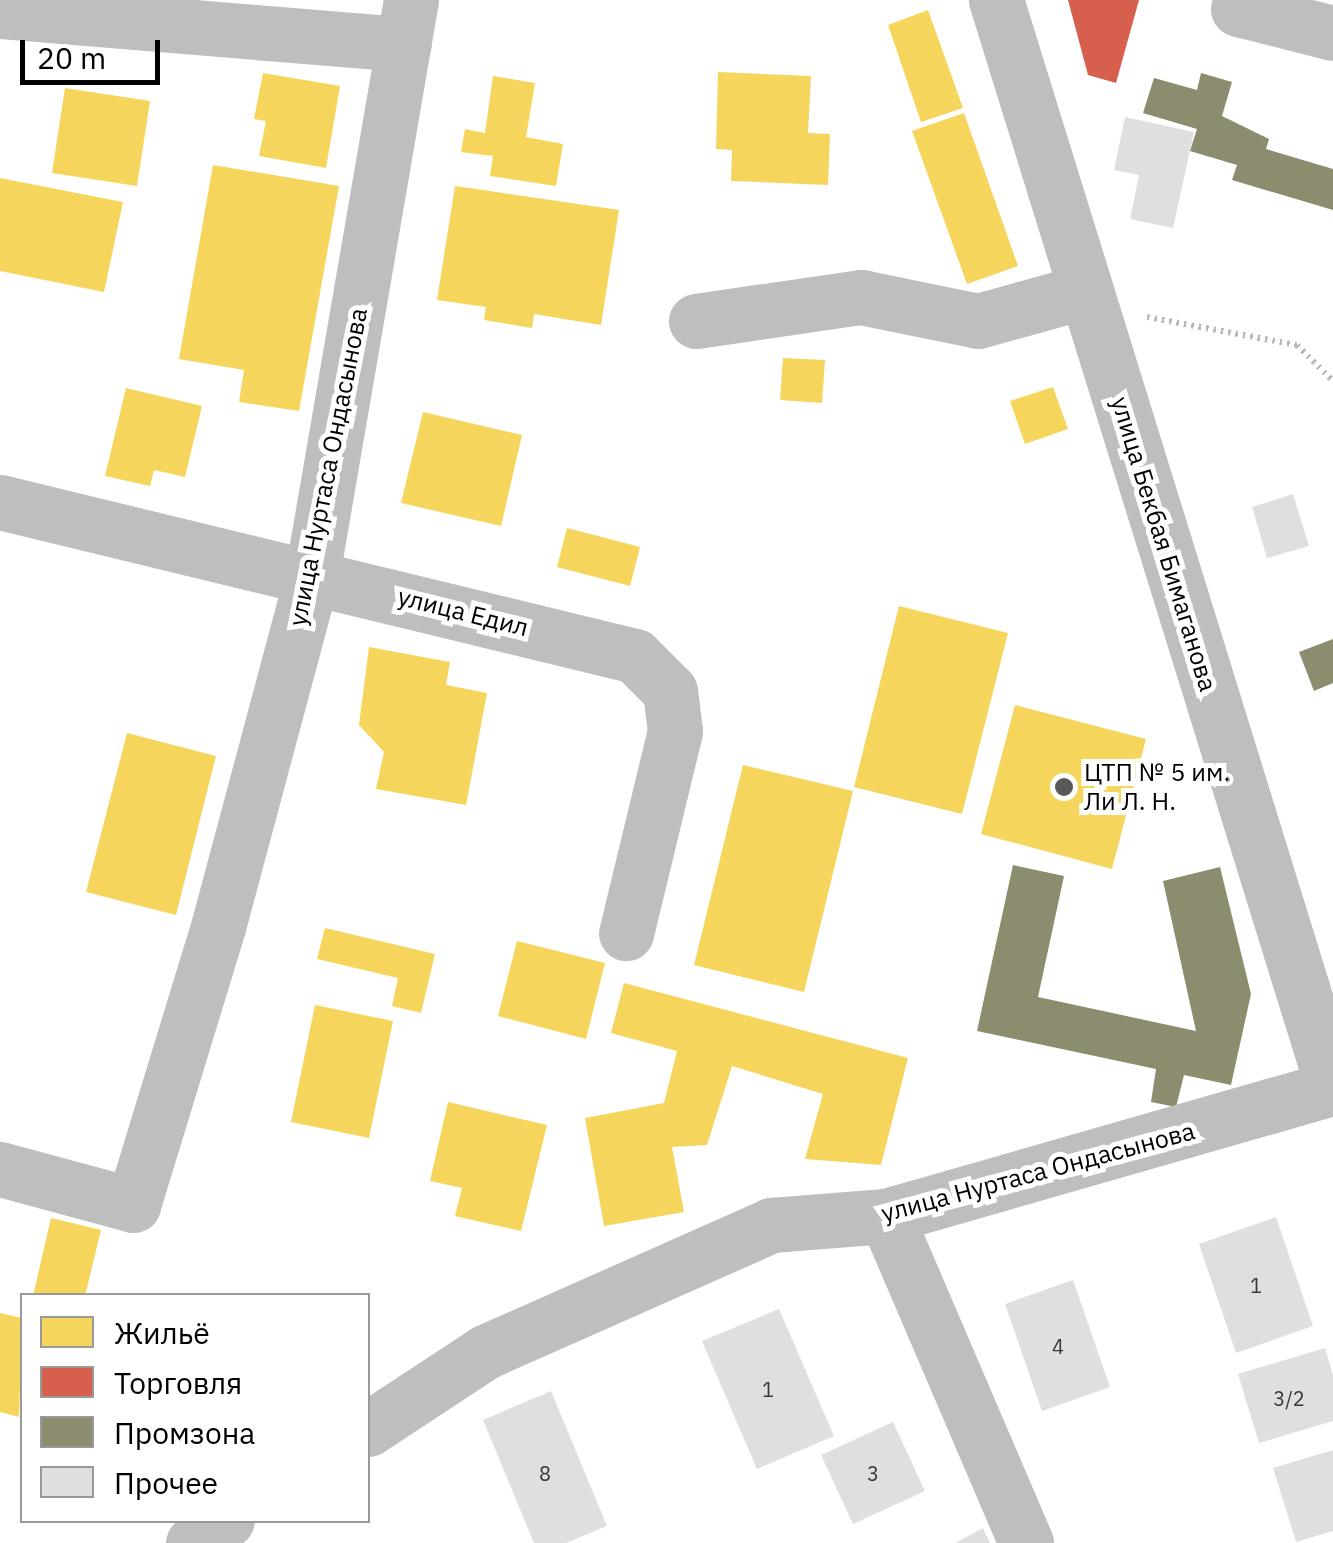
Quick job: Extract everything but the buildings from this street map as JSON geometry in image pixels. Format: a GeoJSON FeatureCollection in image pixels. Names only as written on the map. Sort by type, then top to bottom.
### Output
{"type":"FeatureCollection","features":[{"type":"Feature","properties":{"kind":"street","name":"улица Бекбая Бимаганова"},"geometry":{"type":"LineString","coordinates":[[996,0],[1333,1088]]}},
{"type":"Feature","properties":{"kind":"street"},"geometry":{"type":"LineString","coordinates":[[1238,9],[1333,33]]}},
{"type":"Feature","properties":{"kind":"street"},"geometry":{"type":"LineString","coordinates":[[0,11],[408,22]]}},
{"type":"Feature","properties":{"kind":"street","name":"улица Нуртаса Ондасынова"},"geometry":{"type":"LineString","coordinates":[[0,1169],[133,1206],[218,927],[312,575],[408,22]]}},
{"type":"Feature","properties":{"kind":"street"},"geometry":{"type":"LineString","coordinates":[[696,321],[861,297],[978,321],[1086,291]]}},
{"type":"Feature","properties":{"kind":"street","name":"улица Едил"},"geometry":{"type":"LineString","coordinates":[[0,502],[636,656],[670,692],[675,731],[626,933]]}},
{"type":"Feature","properties":{"kind":"street","name":"улица Нуртаса Ондасынова"},"geometry":{"type":"LineString","coordinates":[[370,1427],[485,1352],[771,1225],[886,1216],[1333,1088]]}},
{"type":"Feature","properties":{"kind":"street"},"geometry":{"type":"LineString","coordinates":[[886,1216],[1026,1543]]}},
{"type":"Feature","properties":{"kind":"street"},"geometry":{"type":"LineString","coordinates":[[192,1543],[222,1523]]}},
{"type":"Feature","properties":{"kind":"path"},"geometry":{"type":"LineString","coordinates":[[1086,291],[1166,325],[1296,345],[1333,381]]}},
{"type":"Feature","properties":{"kind":"place","name":"ЦТП № 5 им. Ли Л. Н."},"geometry":{"type":"Point","coordinates":[1064,787]}}]}
